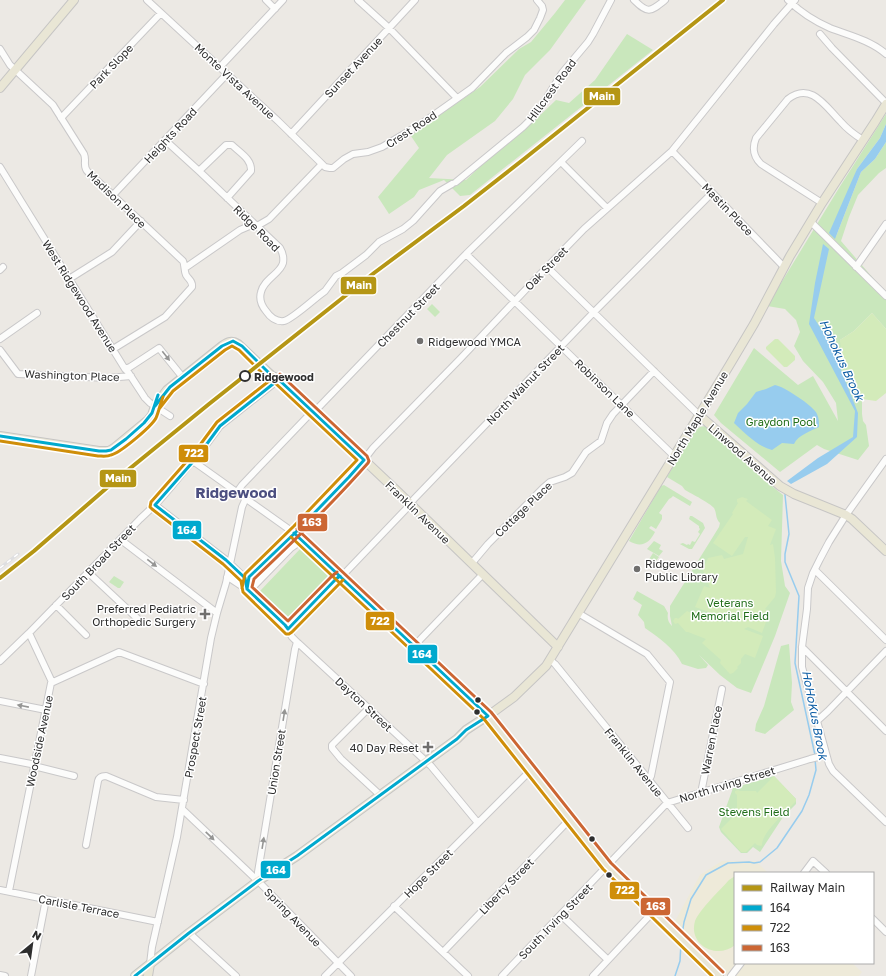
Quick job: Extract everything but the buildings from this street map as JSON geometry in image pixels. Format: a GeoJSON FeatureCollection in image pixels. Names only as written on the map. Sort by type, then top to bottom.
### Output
{"type":"FeatureCollection","features":[{"type":"Feature","properties":{"kind":"main road"},"geometry":{"type":"LineString","coordinates":[[0,88],[74,0]]}},
{"type":"Feature","properties":{"kind":"main road","name":"North Maple Avenue"},"geometry":{"type":"LineString","coordinates":[[134,976],[258,882],[297,856],[457,739],[466,730],[514,697],[544,668],[700,415],[754,324],[784,267],[822,203],[886,104]]}},
{"type":"Feature","properties":{"kind":"main road"},"geometry":{"type":"LineString","coordinates":[[0,436],[108,451],[119,444],[148,420],[152,415],[156,398],[161,390],[230,336],[240,338],[276,373],[277,378]]}},
{"type":"Feature","properties":{"kind":"main road"},"geometry":{"type":"LineString","coordinates":[[155,406],[167,390],[222,346],[231,341],[238,344],[272,376],[277,378]]}},
{"type":"Feature","properties":{"kind":"main road","name":"Franklin Avenue"},"geometry":{"type":"LineString","coordinates":[[277,378],[411,504],[558,647]]}},
{"type":"Feature","properties":{"kind":"main road","name":"Linwood Avenue"},"geometry":{"type":"LineString","coordinates":[[700,415],[784,489],[846,515],[886,551]]}},
{"type":"Feature","properties":{"kind":"main road"},"geometry":{"type":"LineString","coordinates":[[488,716],[607,866],[719,976]]}},
{"type":"Feature","properties":{"kind":"main road","name":"Prospect Street"},"geometry":{"type":"LineString","coordinates":[[148,976],[150,964]]}},
{"type":"Feature","properties":{"kind":"street","name":"Monte Vista Avenue"},"geometry":{"type":"LineString","coordinates":[[147,0],[322,164]]}},
{"type":"Feature","properties":{"kind":"street"},"geometry":{"type":"LineString","coordinates":[[266,0],[275,9]]}},
{"type":"Feature","properties":{"kind":"street"},"geometry":{"type":"LineString","coordinates":[[220,67],[283,0]]}},
{"type":"Feature","properties":{"kind":"street"},"geometry":{"type":"LineString","coordinates":[[358,0],[389,28],[457,98]]}},
{"type":"Feature","properties":{"kind":"street","name":"Sunset Avenue"},"geometry":{"type":"LineString","coordinates":[[291,134],[415,0]]}},
{"type":"Feature","properties":{"kind":"street","name":"Crest Road"},"geometry":{"type":"LineString","coordinates":[[322,164],[327,168],[333,168],[353,154],[382,148],[421,124],[476,84],[506,53],[534,30],[543,10],[542,6],[537,0]]}},
{"type":"Feature","properties":{"kind":"street","name":"Hillcrest Road"},"geometry":{"type":"LineString","coordinates":[[324,291],[336,276],[366,255],[379,242],[403,229],[413,221],[440,191],[454,183],[523,127],[534,116],[562,73],[588,42],[611,0]]}},
{"type":"Feature","properties":{"kind":"street"},"geometry":{"type":"LineString","coordinates":[[634,0],[641,7],[647,10],[654,9],[665,0]]}},
{"type":"Feature","properties":{"kind":"street"},"geometry":{"type":"LineString","coordinates":[[792,1],[795,7],[818,22],[867,42],[881,49],[886,54]]}},
{"type":"Feature","properties":{"kind":"street","name":"Oak Street"},"geometry":{"type":"LineString","coordinates":[[247,589],[249,577],[349,477],[373,448],[461,358],[584,228],[672,151],[792,1]]}},
{"type":"Feature","properties":{"kind":"street","name":"Park Slope"},"geometry":{"type":"LineString","coordinates":[[61,118],[161,13]]}},
{"type":"Feature","properties":{"kind":"street"},"geometry":{"type":"LineString","coordinates":[[820,34],[886,104]]}},
{"type":"Feature","properties":{"kind":"street","name":"Madison Place"},"geometry":{"type":"LineString","coordinates":[[0,49],[10,65],[53,105],[84,154],[86,158],[86,170],[183,261],[185,273],[192,283],[187,292],[165,317],[113,349]]}},
{"type":"Feature","properties":{"kind":"street","name":"Heights Road"},"geometry":{"type":"LineString","coordinates":[[113,195],[227,74]]}},
{"type":"Feature","properties":{"kind":"street"},"geometry":{"type":"LineString","coordinates":[[822,203],[761,164],[755,156],[754,148],[756,138],[788,99],[796,94],[807,93],[816,97],[844,126],[863,140]]}},
{"type":"Feature","properties":{"kind":"street","name":"Ridge Road"},"geometry":{"type":"LineString","coordinates":[[165,140],[280,248],[284,256],[282,265],[265,284],[261,292],[261,305],[267,313],[275,320],[287,320],[324,291]]}},
{"type":"Feature","properties":{"kind":"street","name":"Chestnut Street"},"geometry":{"type":"LineString","coordinates":[[237,492],[308,416],[318,408],[466,254],[582,141]]}},
{"type":"Feature","properties":{"kind":"street"},"geometry":{"type":"LineString","coordinates":[[199,171],[226,145],[232,145],[249,160],[252,168],[251,171],[227,198]]}},
{"type":"Feature","properties":{"kind":"street","name":"Mastin Place"},"geometry":{"type":"LineString","coordinates":[[672,151],[784,267]]}},
{"type":"Feature","properties":{"kind":"street"},"geometry":{"type":"LineString","coordinates":[[561,162],[607,208]]}},
{"type":"Feature","properties":{"kind":"street"},"geometry":{"type":"LineString","coordinates":[[185,268],[240,230],[269,219],[322,164]]}},
{"type":"Feature","properties":{"kind":"street","name":"West Ridgewood Avenue"},"geometry":{"type":"LineString","coordinates":[[0,167],[125,369],[145,398],[170,416]]}},
{"type":"Feature","properties":{"kind":"street","name":"North Walnut Street"},"geometry":{"type":"LineString","coordinates":[[288,629],[336,579],[346,572],[561,346],[712,193]]}},
{"type":"Feature","properties":{"kind":"street"},"geometry":{"type":"LineString","coordinates":[[69,279],[112,252],[140,221]]}},
{"type":"Feature","properties":{"kind":"street"},"geometry":{"type":"LineString","coordinates":[[811,222],[886,296]]}},
{"type":"Feature","properties":{"kind":"street"},"geometry":{"type":"LineString","coordinates":[[856,267],[886,224]]}},
{"type":"Feature","properties":{"kind":"street","name":"Robinson Lane"},"geometry":{"type":"LineString","coordinates":[[466,254],[674,456]]}},
{"type":"Feature","properties":{"kind":"street","name":"Linwood Avenue"},"geometry":{"type":"LineString","coordinates":[[547,267],[700,415]]}},
{"type":"Feature","properties":{"kind":"street"},"geometry":{"type":"LineString","coordinates":[[0,339],[37,313]]}},
{"type":"Feature","properties":{"kind":"street"},"geometry":{"type":"LineString","coordinates":[[125,369],[159,348],[180,374]]}},
{"type":"Feature","properties":{"kind":"street","name":"Washington Place"},"geometry":{"type":"LineString","coordinates":[[0,350],[18,374],[108,378],[131,376]]}},
{"type":"Feature","properties":{"kind":"street","name":"Cottage Place"},"geometry":{"type":"LineString","coordinates":[[472,563],[488,544],[542,488],[550,482],[572,473],[586,452],[601,441],[607,423],[613,414],[654,371]]}},
{"type":"Feature","properties":{"kind":"street","name":"South Broad Street"},"geometry":{"type":"LineString","coordinates":[[0,660],[30,633],[155,505],[193,461],[220,426],[273,384],[277,378]]}},
{"type":"Feature","properties":{"kind":"street"},"geometry":{"type":"LineString","coordinates":[[193,461],[294,533],[488,716]]}},
{"type":"Feature","properties":{"kind":"street"},"geometry":{"type":"LineString","coordinates":[[886,461],[846,515],[814,570],[808,588],[802,647],[802,667],[817,721],[823,756],[833,771],[886,822]]}},
{"type":"Feature","properties":{"kind":"street","name":"Prospect Street"},"geometry":{"type":"LineString","coordinates":[[150,964],[152,948],[177,837],[212,638],[242,508],[246,498]]}},
{"type":"Feature","properties":{"kind":"street","name":"Dayton Street"},"geometry":{"type":"LineString","coordinates":[[155,505],[230,564],[245,578],[247,589]]}},
{"type":"Feature","properties":{"kind":"street"},"geometry":{"type":"LineString","coordinates":[[121,540],[217,614]]}},
{"type":"Feature","properties":{"kind":"street"},"geometry":{"type":"LineString","coordinates":[[247,589],[255,585],[291,548],[302,540]]}},
{"type":"Feature","properties":{"kind":"street"},"geometry":{"type":"LineString","coordinates":[[814,570],[886,640]]}},
{"type":"Feature","properties":{"kind":"street"},"geometry":{"type":"LineString","coordinates":[[87,574],[92,576],[139,620]]}},
{"type":"Feature","properties":{"kind":"street"},"geometry":{"type":"LineString","coordinates":[[414,646],[484,574]]}},
{"type":"Feature","properties":{"kind":"street","name":"Dayton Street"},"geometry":{"type":"LineString","coordinates":[[227,577],[247,589],[286,625],[297,642],[426,762],[478,823]]}},
{"type":"Feature","properties":{"kind":"street"},"geometry":{"type":"LineString","coordinates":[[56,605],[86,635]]}},
{"type":"Feature","properties":{"kind":"street"},"geometry":{"type":"LineString","coordinates":[[578,613],[647,654],[670,682],[649,780]]}},
{"type":"Feature","properties":{"kind":"street"},"geometry":{"type":"LineString","coordinates":[[30,633],[52,682]]}},
{"type":"Feature","properties":{"kind":"street","name":"Union Street"},"geometry":{"type":"LineString","coordinates":[[258,882],[259,865],[297,642]]}},
{"type":"Feature","properties":{"kind":"street"},"geometry":{"type":"LineString","coordinates":[[802,647],[886,731]]}},
{"type":"Feature","properties":{"kind":"street"},"geometry":{"type":"LineString","coordinates":[[817,721],[886,651]]}},
{"type":"Feature","properties":{"kind":"street","name":"Woodside Avenue"},"geometry":{"type":"LineString","coordinates":[[4,892],[34,765],[51,683],[119,652],[204,684]]}},
{"type":"Feature","properties":{"kind":"street","name":"Franklin Avenue"},"geometry":{"type":"LineString","coordinates":[[550,660],[555,664],[688,828]]}},
{"type":"Feature","properties":{"kind":"street","name":"Warren Place"},"geometry":{"type":"LineString","coordinates":[[703,792],[702,788],[722,689]]}},
{"type":"Feature","properties":{"kind":"street"},"geometry":{"type":"LineString","coordinates":[[0,701],[46,710]]}},
{"type":"Feature","properties":{"kind":"street"},"geometry":{"type":"LineString","coordinates":[[368,709],[332,745],[332,748],[341,759],[380,795]]}},
{"type":"Feature","properties":{"kind":"street","name":"North Irving Street"},"geometry":{"type":"LineString","coordinates":[[607,866],[667,803],[823,756]]}},
{"type":"Feature","properties":{"kind":"street"},"geometry":{"type":"LineString","coordinates":[[0,758],[34,765],[74,776]]}},
{"type":"Feature","properties":{"kind":"street","name":"Hope Street"},"geometry":{"type":"LineString","coordinates":[[325,976],[531,770]]}},
{"type":"Feature","properties":{"kind":"street"},"geometry":{"type":"LineString","coordinates":[[86,844],[100,777],[106,776],[156,797],[184,800]]}},
{"type":"Feature","properties":{"kind":"street","name":"Spring Avenue"},"geometry":{"type":"LineString","coordinates":[[182,809],[258,882],[351,976]]}},
{"type":"Feature","properties":{"kind":"street","name":"Liberty Street"},"geometry":{"type":"LineString","coordinates":[[443,952],[570,819]]}},
{"type":"Feature","properties":{"kind":"street"},"geometry":{"type":"LineString","coordinates":[[805,872],[813,861],[825,872]]}},
{"type":"Feature","properties":{"kind":"street","name":"South Irving Street"},"geometry":{"type":"LineString","coordinates":[[502,976],[607,866]]}},
{"type":"Feature","properties":{"kind":"street","name":"Carlisle Terrace"},"geometry":{"type":"LineString","coordinates":[[4,892],[158,922]]}},
{"type":"Feature","properties":{"kind":"street"},"geometry":{"type":"LineString","coordinates":[[31,976],[46,899]]}},
{"type":"Feature","properties":{"kind":"street"},"geometry":{"type":"LineString","coordinates":[[394,906],[468,976]]}},
{"type":"Feature","properties":{"kind":"street"},"geometry":{"type":"LineString","coordinates":[[593,976],[653,912]]}},
{"type":"Feature","properties":{"kind":"street"},"geometry":{"type":"LineString","coordinates":[[561,915],[608,960]]}},
{"type":"Feature","properties":{"kind":"street"},"geometry":{"type":"LineString","coordinates":[[874,920],[886,932]]}},
{"type":"Feature","properties":{"kind":"street"},"geometry":{"type":"LineString","coordinates":[[189,933],[236,976]]}},
{"type":"Feature","properties":{"kind":"street"},"geometry":{"type":"LineString","coordinates":[[731,976],[740,964]]}},
{"type":"Feature","properties":{"kind":"street"},"geometry":{"type":"LineString","coordinates":[[0,975],[5,976]]}},
{"type":"Feature","properties":{"kind":"shaded area"},"geometry":{"type":"Polygon","coordinates":[[[722,861],[756,861],[767,872],[734,872],[734,964],[853,964],[862,972],[859,976],[728,976],[674,923],[700,875],[722,861]]]}},
{"type":"Feature","properties":{"kind":"green space"},"geometry":{"type":"Polygon","coordinates":[[[565,0],[586,0],[550,50],[525,75],[513,99],[495,121],[447,155],[429,178],[466,180],[485,162],[528,127],[556,100],[569,103],[595,80],[627,34],[653,50],[470,195],[460,196],[444,180],[419,190],[414,197],[389,214],[378,197],[419,148],[411,136],[480,87],[519,49],[531,42],[565,0]]]}},
{"type":"Feature","properties":{"kind":"green space"},"geometry":{"type":"Polygon","coordinates":[[[886,114],[886,124],[880,138],[857,169],[835,239],[861,172],[875,159],[886,142],[886,168],[879,173],[858,195],[841,241],[886,293],[886,329],[872,313],[854,331],[840,340],[862,399],[863,421],[866,425],[869,446],[858,460],[824,449],[817,445],[780,472],[721,423],[714,415],[754,348],[798,385],[813,376],[838,421],[836,403],[823,382],[803,361],[794,346],[800,332],[796,320],[785,309],[767,306],[886,114]]]}},
{"type":"Feature","properties":{"kind":"green space"},"geometry":{"type":"Polygon","coordinates":[[[432,304],[440,312],[435,317],[427,309],[432,304]]]}},
{"type":"Feature","properties":{"kind":"green space"},"geometry":{"type":"Polygon","coordinates":[[[872,313],[886,329],[886,393],[876,401],[862,399],[842,361],[840,340],[854,331],[872,313]]]}},
{"type":"Feature","properties":{"kind":"green space"},"geometry":{"type":"Polygon","coordinates":[[[775,339],[778,339],[795,356],[795,360],[787,367],[784,367],[766,349],[766,347],[775,339]]]}},
{"type":"Feature","properties":{"kind":"green space","name":"Veterans Memorial Field"},"geometry":{"type":"Polygon","coordinates":[[[705,426],[764,480],[783,495],[781,561],[785,586],[790,593],[775,636],[751,693],[737,688],[720,675],[699,655],[708,665],[706,668],[698,669],[682,664],[670,648],[645,628],[644,622],[638,615],[642,605],[633,599],[637,591],[664,606],[672,626],[670,606],[719,527],[720,523],[712,506],[667,477],[695,430],[705,426]]]}},
{"type":"Feature","properties":{"kind":"green space"},"geometry":{"type":"Polygon","coordinates":[[[664,485],[692,502],[690,506],[673,496],[659,513],[662,515],[662,519],[656,529],[651,526],[649,528],[655,532],[653,536],[644,544],[637,544],[629,541],[661,486],[664,485]]]}},
{"type":"Feature","properties":{"kind":"green space"},"geometry":{"type":"Polygon","coordinates":[[[742,497],[748,499],[746,501],[772,520],[768,526],[776,529],[770,545],[773,544],[775,558],[776,592],[775,597],[765,609],[770,611],[762,633],[748,627],[744,629],[763,636],[755,658],[745,654],[741,659],[741,663],[737,667],[738,668],[730,674],[720,663],[721,660],[702,643],[706,639],[686,632],[678,623],[675,624],[673,621],[675,618],[678,619],[687,611],[694,617],[697,611],[729,623],[728,619],[695,607],[704,586],[710,588],[703,570],[708,558],[722,555],[724,559],[743,554],[748,537],[745,537],[732,556],[713,543],[733,514],[732,513],[738,503],[737,499],[742,497]]]}},
{"type":"Feature","properties":{"kind":"green space"},"geometry":{"type":"Polygon","coordinates":[[[690,516],[703,523],[705,528],[692,549],[678,543],[690,545],[692,541],[695,542],[700,534],[698,532],[700,529],[699,526],[689,519],[690,516]]]}},
{"type":"Feature","properties":{"kind":"green space"},"geometry":{"type":"Polygon","coordinates":[[[654,541],[661,545],[659,549],[663,551],[659,556],[647,549],[654,541]]]}},
{"type":"Feature","properties":{"kind":"green space"},"geometry":{"type":"Polygon","coordinates":[[[301,548],[330,576],[289,618],[260,591],[301,548]]]}},
{"type":"Feature","properties":{"kind":"green space"},"geometry":{"type":"Polygon","coordinates":[[[653,553],[659,557],[656,561],[651,563],[648,561],[653,553]]]}},
{"type":"Feature","properties":{"kind":"green space"},"geometry":{"type":"Polygon","coordinates":[[[114,576],[124,582],[120,588],[109,582],[114,576]]]}},
{"type":"Feature","properties":{"kind":"green space"},"geometry":{"type":"Polygon","coordinates":[[[789,644],[792,683],[791,702],[794,710],[765,734],[755,731],[756,724],[764,706],[781,646],[789,644]]]}},
{"type":"Feature","properties":{"kind":"green space","name":"Stevens Field"},"geometry":{"type":"Polygon","coordinates":[[[774,776],[796,799],[796,804],[783,817],[760,852],[753,847],[747,853],[741,853],[721,832],[719,827],[733,788],[774,776]]]}},
{"type":"Feature","properties":{"kind":"green space","name":"Stevens Field"},"geometry":{"type":"Polygon","coordinates":[[[774,776],[796,799],[796,801],[770,828],[761,846],[755,843],[746,852],[741,852],[721,829],[739,811],[737,810],[737,795],[735,791],[756,791],[757,793],[774,776]]]}},
{"type":"Feature","properties":{"kind":"green space"},"geometry":{"type":"Polygon","coordinates":[[[734,877],[734,946],[720,951],[713,950],[706,948],[696,937],[694,930],[695,921],[697,916],[710,900],[734,877]]]}},
{"type":"Feature","properties":{"kind":"water"},"geometry":{"type":"Polygon","coordinates":[[[886,124],[886,142],[875,159],[861,172],[835,239],[829,233],[857,169],[880,138],[886,124]]]}},
{"type":"Feature","properties":{"kind":"water","name":"Hohokus Brook"},"geometry":{"type":"Polygon","coordinates":[[[823,244],[829,249],[814,318],[831,344],[858,413],[857,437],[827,464],[791,484],[787,481],[818,458],[853,437],[855,411],[809,324],[823,244]]]}},
{"type":"Feature","properties":{"kind":"water","name":"Graydon Pool"},"geometry":{"type":"Polygon","coordinates":[[[775,385],[791,393],[815,410],[819,420],[819,427],[798,438],[794,444],[782,443],[772,450],[761,446],[734,423],[738,413],[756,392],[775,385]]]}},
{"type":"Feature","properties":{"kind":"waterway","name":"HoHoKus Brook"},"geometry":{"type":"LineString","coordinates":[[786,492],[785,495],[789,534],[785,562],[799,596],[795,663],[815,755]]}},
{"type":"Feature","properties":{"kind":"waterway","name":"HoHoKus Brook"},"geometry":{"type":"LineString","coordinates":[[682,935],[684,922],[691,899],[706,875],[728,863],[760,862],[777,848],[802,811],[809,795],[816,770],[815,759]]}},
{"type":"Feature","properties":{"kind":"waterway","name":"Hohokus Brook"},"geometry":{"type":"LineString","coordinates":[[675,976],[680,961],[681,943]]}},
{"type":"Feature","properties":{"kind":"railway"},"geometry":{"type":"LineString","coordinates":[[0,568],[18,554]]}},
{"type":"Feature","properties":{"kind":"rail line","name":"Main"},"geometry":{"type":"LineString","coordinates":[[0,578],[34,551],[117,479],[209,404],[374,273],[524,159],[723,0]]}},
{"type":"Feature","properties":{"kind":"transit line","name":"164"},"geometry":{"type":"LineString","coordinates":[[155,406],[170,387],[222,346],[233,341],[242,346],[272,376],[277,378],[364,460],[298,530],[249,577],[247,589]]}},
{"type":"Feature","properties":{"kind":"transit line","name":"722"},"geometry":{"type":"LineString","coordinates":[[159,409],[173,391],[232,346],[239,350],[269,380],[274,382],[357,460],[294,526],[245,574],[242,588]]}},
{"type":"Feature","properties":{"kind":"transit line","name":"163"},"geometry":{"type":"LineString","coordinates":[[280,374],[367,456],[369,461],[298,537],[254,579],[252,587],[288,621],[337,572]]}},
{"type":"Feature","properties":{"kind":"transit line","name":"722"},"geometry":{"type":"LineString","coordinates":[[273,375],[269,381],[217,422],[194,453],[151,502],[150,507],[223,564],[241,581],[243,592],[286,634],[292,632],[343,580]]}},
{"type":"Feature","properties":{"kind":"transit line","name":"164"},"geometry":{"type":"LineString","coordinates":[[277,378],[273,384],[220,426],[198,456],[155,505],[226,560],[245,578],[247,589],[288,629],[340,576]]}},
{"type":"Feature","properties":{"kind":"transit line","name":"164"},"geometry":{"type":"LineString","coordinates":[[0,436],[99,451],[111,450],[144,423],[152,413],[158,395]]}},
{"type":"Feature","properties":{"kind":"transit line","name":"722"},"geometry":{"type":"LineString","coordinates":[[0,441],[98,456],[109,456],[128,445],[153,422],[156,418],[163,397]]}},
{"type":"Feature","properties":{"kind":"transit line","name":"163"},"geometry":{"type":"LineString","coordinates":[[297,529],[491,712],[611,863],[723,972]]}},
{"type":"Feature","properties":{"kind":"transit line","name":"164"},"geometry":{"type":"LineString","coordinates":[[135,976],[258,881],[297,856],[457,739],[466,730],[488,716],[294,533]]}},
{"type":"Feature","properties":{"kind":"transit line","name":"722"},"geometry":{"type":"LineString","coordinates":[[291,537],[484,719],[603,869],[712,976]]}},
{"type":"Feature","properties":{"kind":"place","name":"Ridgewood YMCA"},"geometry":{"type":"Point","coordinates":[420,341]}},
{"type":"Feature","properties":{"kind":"place","name":"Ridgewood"},"geometry":{"type":"Point","coordinates":[245,376]}},
{"type":"Feature","properties":{"kind":"place","name":"Ridgewood Public Library"},"geometry":{"type":"Point","coordinates":[637,569]}},
{"type":"Feature","properties":{"kind":"place","name":"Preferred Pediatric Orthopedic Surgery"},"geometry":{"type":"Point","coordinates":[205,614]}},
{"type":"Feature","properties":{"kind":"place","name":"40 Day Reset"},"geometry":{"type":"Point","coordinates":[428,747]}},
{"type":"Feature","properties":{"kind":"district","name":"Ridgewood"},"geometry":{"type":"Point","coordinates":[236,492]}}]}
